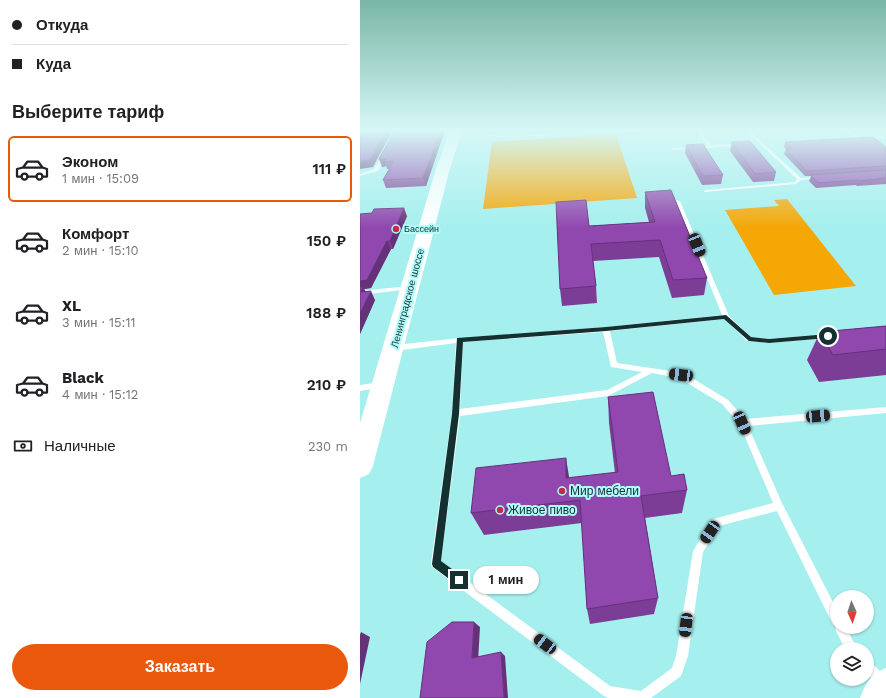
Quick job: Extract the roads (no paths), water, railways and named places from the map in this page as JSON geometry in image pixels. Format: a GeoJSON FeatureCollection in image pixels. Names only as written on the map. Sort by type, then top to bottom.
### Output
{"type":"FeatureCollection","features":[{"type":"Feature","properties":{"kind":"main road","name":"Ленинградское шоссе"},"geometry":{"type":"LineString","coordinates":[[360,466],[446,163]]}},
{"type":"Feature","properties":{"kind":"main road"},"geometry":{"type":"LineString","coordinates":[[878,698],[886,685]]}},
{"type":"Feature","properties":{"kind":"lane"},"geometry":{"type":"LineString","coordinates":[[360,175],[376,170],[380,163]]}},
{"type":"Feature","properties":{"kind":"lane"},"geometry":{"type":"LineString","coordinates":[[782,163],[800,179]]}},
{"type":"Feature","properties":{"kind":"lane"},"geometry":{"type":"LineString","coordinates":[[706,191],[796,183],[800,179],[824,177]]}},
{"type":"Feature","properties":{"kind":"lane"},"geometry":{"type":"LineString","coordinates":[[678,200],[726,317],[749,339],[769,341],[832,336]]}},
{"type":"Feature","properties":{"kind":"lane"},"geometry":{"type":"LineString","coordinates":[[360,293],[410,288]]}},
{"type":"Feature","properties":{"kind":"lane"},"geometry":{"type":"LineString","coordinates":[[393,348],[460,340],[606,329],[726,317]]}},
{"type":"Feature","properties":{"kind":"lane"},"geometry":{"type":"LineString","coordinates":[[606,329],[614,365],[681,375],[725,402],[742,423],[779,506],[830,606]]}},
{"type":"Feature","properties":{"kind":"lane"},"geometry":{"type":"LineString","coordinates":[[460,340],[456,414],[436,564],[608,692],[642,697],[676,672],[682,656],[698,550],[716,522],[779,506]]}},
{"type":"Feature","properties":{"kind":"lane"},"geometry":{"type":"LineString","coordinates":[[456,414],[608,393],[650,371]]}},
{"type":"Feature","properties":{"kind":"lane"},"geometry":{"type":"LineString","coordinates":[[360,388],[383,384]]}},
{"type":"Feature","properties":{"kind":"lane"},"geometry":{"type":"LineString","coordinates":[[742,423],[886,410]]}},
{"type":"Feature","properties":{"kind":"lane"},"geometry":{"type":"LineString","coordinates":[[874,673],[886,685]]}},
{"type":"Feature","properties":{"kind":"place","name":"Бассейн"},"geometry":{"type":"Point","coordinates":[396,229]}},
{"type":"Feature","properties":{"kind":"place","name":"Мир мебели"},"geometry":{"type":"Point","coordinates":[562,491]}},
{"type":"Feature","properties":{"kind":"place","name":"Живое пиво"},"geometry":{"type":"Point","coordinates":[500,510]}}]}
